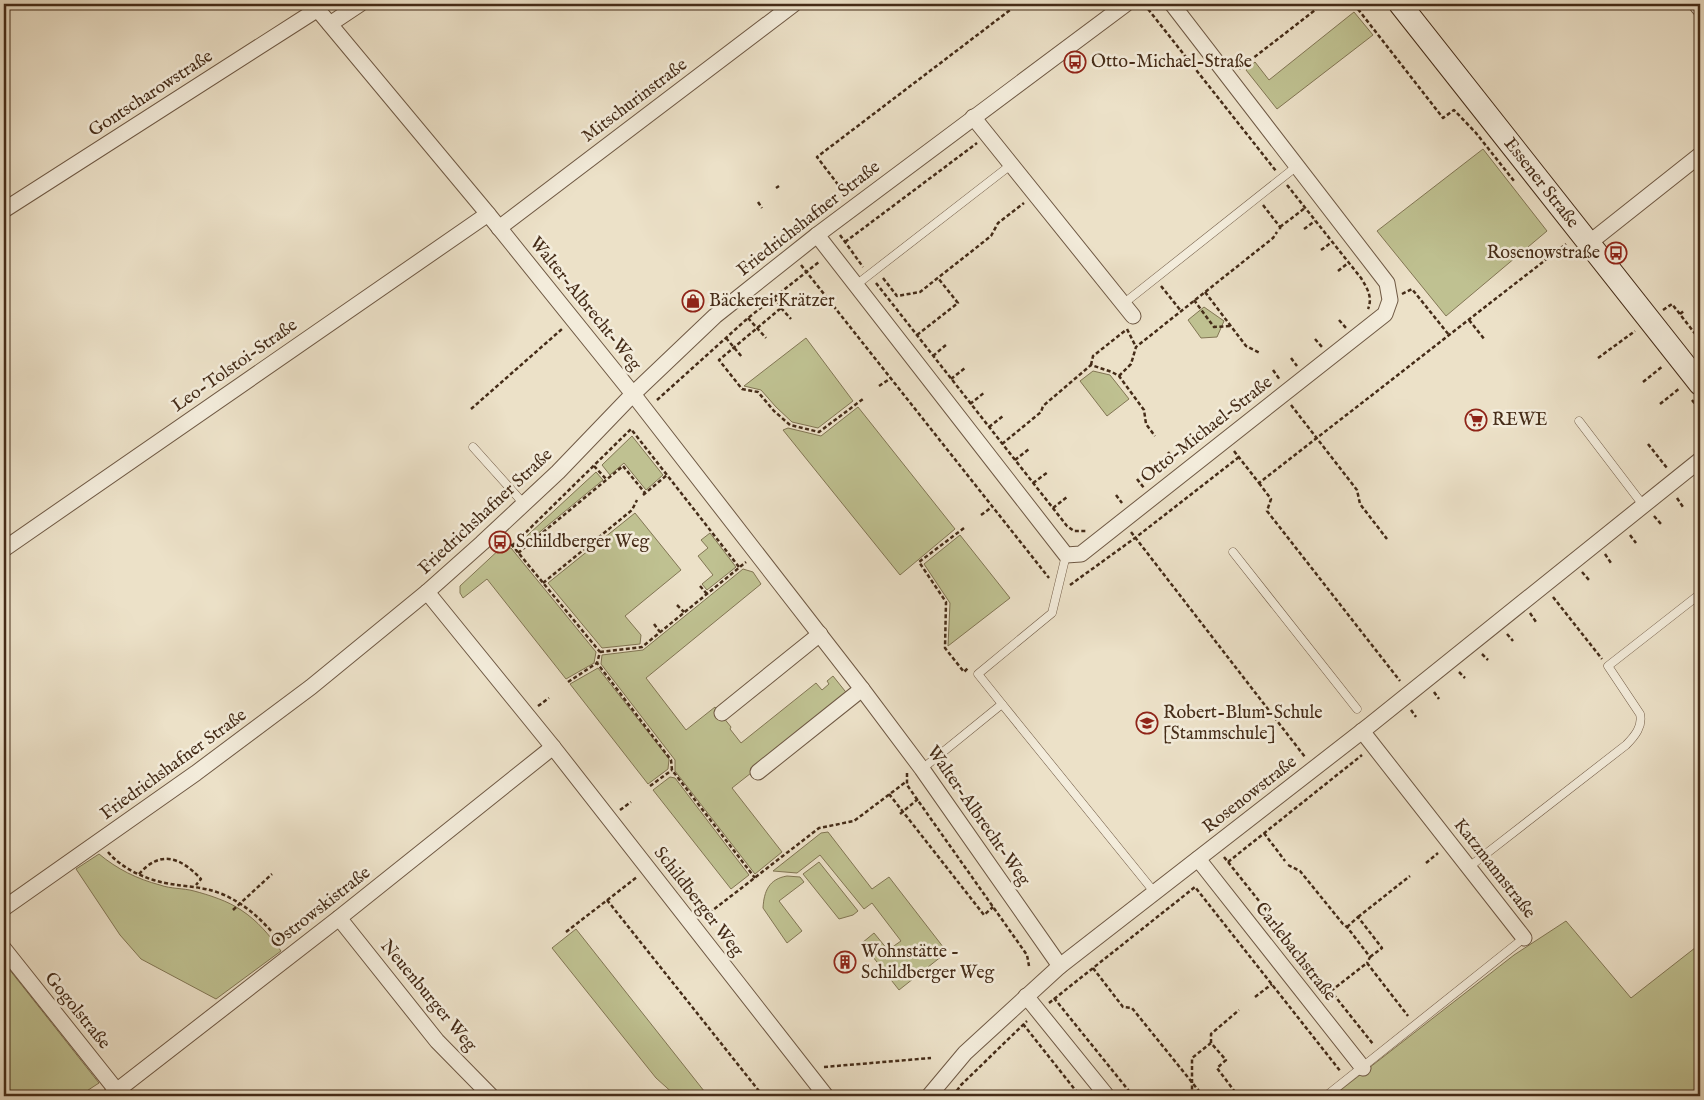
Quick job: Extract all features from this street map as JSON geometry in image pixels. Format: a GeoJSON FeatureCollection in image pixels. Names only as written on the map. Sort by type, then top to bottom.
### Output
{"type":"FeatureCollection","features":[{"type":"Feature","properties":{"kind":"main road","name":"Essener Straße"},"geometry":{"type":"LineString","coordinates":[[1400,4],[1589,243],[1643,326],[1691,386]]}},
{"type":"Feature","properties":{"kind":"street"},"geometry":{"type":"LineString","coordinates":[[330,24],[360,4]]}},
{"type":"Feature","properties":{"kind":"street","name":"Mitschurinstraße"},"geometry":{"type":"LineString","coordinates":[[499,228],[794,4]]}},
{"type":"Feature","properties":{"kind":"street","name":"Friedrichshafner Straße"},"geometry":{"type":"LineString","coordinates":[[4,908],[196,773],[310,688],[427,592],[498,528],[558,472],[633,394],[715,316],[854,206],[1126,4]]}},
{"type":"Feature","properties":{"kind":"street"},"geometry":{"type":"LineString","coordinates":[[1172,4],[1387,283],[1390,300]]}},
{"type":"Feature","properties":{"kind":"street"},"geometry":{"type":"LineString","coordinates":[[1696,4],[1700,9]]}},
{"type":"Feature","properties":{"kind":"street","name":"Walter-Albrecht-Weg"},"geometry":{"type":"LineString","coordinates":[[315,7],[573,319],[820,634],[922,769],[1060,966]]}},
{"type":"Feature","properties":{"kind":"street","name":"Gontscharowstraße"},"geometry":{"type":"LineString","coordinates":[[4,210],[315,7]]}},
{"type":"Feature","properties":{"kind":"street"},"geometry":{"type":"LineString","coordinates":[[973,117],[1035,193],[1127,316]]}},
{"type":"Feature","properties":{"kind":"street"},"geometry":{"type":"LineString","coordinates":[[1589,243],[1700,155]]}},
{"type":"Feature","properties":{"kind":"street","name":"Leo-Tolstoi-Straße"},"geometry":{"type":"LineString","coordinates":[[4,549],[488,214]]}},
{"type":"Feature","properties":{"kind":"street"},"geometry":{"type":"LineString","coordinates":[[817,235],[1066,555]]}},
{"type":"Feature","properties":{"kind":"street","name":"Otto-Michael-Straße"},"geometry":{"type":"LineString","coordinates":[[1066,555],[1081,554],[1221,437],[1282,389],[1386,314],[1390,300]]}},
{"type":"Feature","properties":{"kind":"street","name":"Rosenowstraße"},"geometry":{"type":"LineString","coordinates":[[929,1096],[964,1053],[1060,966],[1362,731],[1700,460]]}},
{"type":"Feature","properties":{"kind":"street","name":"Schildberger Weg"},"geometry":{"type":"LineString","coordinates":[[427,592],[553,747],[826,1096]]}},
{"type":"Feature","properties":{"kind":"street"},"geometry":{"type":"LineString","coordinates":[[722,713],[820,634]]}},
{"type":"Feature","properties":{"kind":"street"},"geometry":{"type":"LineString","coordinates":[[758,772],[862,689]]}},
{"type":"Feature","properties":{"kind":"street","name":"Katzmannstraße"},"geometry":{"type":"LineString","coordinates":[[1362,731],[1524,938]]}},
{"type":"Feature","properties":{"kind":"street","name":"Ostrowskistraße"},"geometry":{"type":"LineString","coordinates":[[116,1095],[553,747]]}},
{"type":"Feature","properties":{"kind":"street","name":"Carlebachstraße"},"geometry":{"type":"LineString","coordinates":[[1198,859],[1363,1068]]}},
{"type":"Feature","properties":{"kind":"street","name":"Neuenburger Weg"},"geometry":{"type":"LineString","coordinates":[[339,918],[436,1041],[491,1096]]}},
{"type":"Feature","properties":{"kind":"street","name":"Gogolstraße"},"geometry":{"type":"LineString","coordinates":[[4,949],[116,1095]]}},
{"type":"Feature","properties":{"kind":"street"},"geometry":{"type":"LineString","coordinates":[[1026,996],[1107,1096]]}},
{"type":"Feature","properties":{"kind":"lane"},"geometry":{"type":"LineString","coordinates":[[856,285],[1012,164]]}},
{"type":"Feature","properties":{"kind":"lane"},"geometry":{"type":"LineString","coordinates":[[1127,316],[1155,279],[1297,166]]}},
{"type":"Feature","properties":{"kind":"lane"},"geometry":{"type":"LineString","coordinates":[[1578,421],[1643,505]]}},
{"type":"Feature","properties":{"kind":"lane"},"geometry":{"type":"LineString","coordinates":[[473,447],[524,504]]}},
{"type":"Feature","properties":{"kind":"lane"},"geometry":{"type":"LineString","coordinates":[[1233,552],[1356,709]]}},
{"type":"Feature","properties":{"kind":"lane"},"geometry":{"type":"LineString","coordinates":[[1066,555],[1052,613],[978,674],[1155,892]]}},
{"type":"Feature","properties":{"kind":"lane"},"geometry":{"type":"LineString","coordinates":[[1469,867],[1626,745],[1636,735],[1641,720],[1640,714],[1608,666],[1700,594]]}},
{"type":"Feature","properties":{"kind":"lane"},"geometry":{"type":"LineString","coordinates":[[922,769],[1002,704]]}},
{"type":"Feature","properties":{"kind":"lane","name":"Katzmannstraße"},"geometry":{"type":"LineString","coordinates":[[1326,1096],[1524,938]]}},
{"type":"Feature","properties":{"kind":"path"},"geometry":{"type":"LineString","coordinates":[[854,206],[817,157],[1018,4]]}},
{"type":"Feature","properties":{"kind":"path"},"geometry":{"type":"LineString","coordinates":[[1229,77],[1323,4]]}},
{"type":"Feature","properties":{"kind":"path"},"geometry":{"type":"LineString","coordinates":[[1354,4],[1443,118],[1454,110]]}},
{"type":"Feature","properties":{"kind":"path"},"geometry":{"type":"LineString","coordinates":[[1006,14],[1009,18]]}},
{"type":"Feature","properties":{"kind":"path"},"geometry":{"type":"LineString","coordinates":[[976,36],[980,40]]}},
{"type":"Feature","properties":{"kind":"path"},"geometry":{"type":"LineString","coordinates":[[948,57],[951,62]]}},
{"type":"Feature","properties":{"kind":"path"},"geometry":{"type":"LineString","coordinates":[[896,97],[898,101]]}},
{"type":"Feature","properties":{"kind":"path"},"geometry":{"type":"LineString","coordinates":[[868,118],[871,122]]}},
{"type":"Feature","properties":{"kind":"path"},"geometry":{"type":"LineString","coordinates":[[836,142],[839,146]]}},
{"type":"Feature","properties":{"kind":"path"},"geometry":{"type":"LineString","coordinates":[[876,269],[897,296],[920,292],[991,236],[998,223],[1035,193]]}},
{"type":"Feature","properties":{"kind":"path"},"geometry":{"type":"LineString","coordinates":[[1257,198],[1280,228],[1320,196]]}},
{"type":"Feature","properties":{"kind":"path"},"geometry":{"type":"LineString","coordinates":[[758,202],[762,208]]}},
{"type":"Feature","properties":{"kind":"path"},"geometry":{"type":"LineString","coordinates":[[1304,229],[1315,221]]}},
{"type":"Feature","properties":{"kind":"path"},"geometry":{"type":"LineString","coordinates":[[1119,376],[1131,364],[1136,347],[1273,238],[1277,232]]}},
{"type":"Feature","properties":{"kind":"path"},"geometry":{"type":"LineString","coordinates":[[1321,250],[1332,242]]}},
{"type":"Feature","properties":{"kind":"path"},"geometry":{"type":"LineString","coordinates":[[1259,483],[1566,244]]}},
{"type":"Feature","properties":{"kind":"path"},"geometry":{"type":"LineString","coordinates":[[793,254],[1058,590],[1065,588],[1135,538],[1239,457]]}},
{"type":"Feature","properties":{"kind":"path"},"geometry":{"type":"LineString","coordinates":[[1338,271],[1348,263]]}},
{"type":"Feature","properties":{"kind":"path"},"geometry":{"type":"LineString","coordinates":[[903,346],[958,303],[938,278]]}},
{"type":"Feature","properties":{"kind":"path"},"geometry":{"type":"LineString","coordinates":[[1155,279],[1181,311]]}},
{"type":"Feature","properties":{"kind":"path"},"geometry":{"type":"LineString","coordinates":[[1390,300],[1412,288],[1449,335]]}},
{"type":"Feature","properties":{"kind":"path"},"geometry":{"type":"LineString","coordinates":[[1205,292],[1246,346],[1260,353]]}},
{"type":"Feature","properties":{"kind":"path"},"geometry":{"type":"LineString","coordinates":[[774,298],[791,319]]}},
{"type":"Feature","properties":{"kind":"path"},"geometry":{"type":"LineString","coordinates":[[1194,300],[1214,327],[1231,326]]}},
{"type":"Feature","properties":{"kind":"path"},"geometry":{"type":"LineString","coordinates":[[1598,358],[1672,304],[1700,340]]}},
{"type":"Feature","properties":{"kind":"path"},"geometry":{"type":"LineString","coordinates":[[781,308],[719,360],[742,389],[758,392],[774,411],[790,425],[819,432],[863,399]]}},
{"type":"Feature","properties":{"kind":"path"},"geometry":{"type":"LineString","coordinates":[[1680,314],[1685,310]]}},
{"type":"Feature","properties":{"kind":"path"},"geometry":{"type":"LineString","coordinates":[[1002,444],[1042,412],[1042,406],[1091,365],[1093,356],[1127,316]]}},
{"type":"Feature","properties":{"kind":"path"},"geometry":{"type":"LineString","coordinates":[[748,318],[766,338]]}},
{"type":"Feature","properties":{"kind":"path"},"geometry":{"type":"LineString","coordinates":[[470,409],[573,319]]}},
{"type":"Feature","properties":{"kind":"path"},"geometry":{"type":"LineString","coordinates":[[1339,320],[1348,331]]}},
{"type":"Feature","properties":{"kind":"path"},"geometry":{"type":"LineString","coordinates":[[1469,320],[1486,340]]}},
{"type":"Feature","properties":{"kind":"path"},"geometry":{"type":"LineString","coordinates":[[726,338],[742,357]]}},
{"type":"Feature","properties":{"kind":"path"},"geometry":{"type":"LineString","coordinates":[[1315,339],[1324,350]]}},
{"type":"Feature","properties":{"kind":"path"},"geometry":{"type":"LineString","coordinates":[[933,356],[947,344]]}},
{"type":"Feature","properties":{"kind":"path"},"geometry":{"type":"LineString","coordinates":[[1291,358],[1300,369]]}},
{"type":"Feature","properties":{"kind":"path"},"geometry":{"type":"LineString","coordinates":[[1091,365],[1119,376],[1144,410],[1146,424],[1155,436]]}},
{"type":"Feature","properties":{"kind":"path"},"geometry":{"type":"LineString","coordinates":[[1643,382],[1664,366]]}},
{"type":"Feature","properties":{"kind":"path"},"geometry":{"type":"LineString","coordinates":[[951,379],[965,368]]}},
{"type":"Feature","properties":{"kind":"path"},"geometry":{"type":"LineString","coordinates":[[1273,370],[1282,389],[1357,490],[1360,504],[1387,539]]}},
{"type":"Feature","properties":{"kind":"path"},"geometry":{"type":"LineString","coordinates":[[879,386],[890,378]]}},
{"type":"Feature","properties":{"kind":"path"},"geometry":{"type":"LineString","coordinates":[[1258,384],[1267,395]]}},
{"type":"Feature","properties":{"kind":"path"},"geometry":{"type":"LineString","coordinates":[[1660,404],[1691,386]]}},
{"type":"Feature","properties":{"kind":"path"},"geometry":{"type":"LineString","coordinates":[[970,404],[985,392]]}},
{"type":"Feature","properties":{"kind":"path"},"geometry":{"type":"LineString","coordinates":[[1234,402],[1243,414]]}},
{"type":"Feature","properties":{"kind":"path"},"geometry":{"type":"LineString","coordinates":[[989,428],[1003,416]]}},
{"type":"Feature","properties":{"kind":"path"},"geometry":{"type":"LineString","coordinates":[[1209,422],[1271,499],[1267,511],[1410,693]]}},
{"type":"Feature","properties":{"kind":"path"},"geometry":{"type":"LineString","coordinates":[[512,546],[631,429],[739,567]]}},
{"type":"Feature","properties":{"kind":"path"},"geometry":{"type":"LineString","coordinates":[[1184,442],[1193,452]]}},
{"type":"Feature","properties":{"kind":"path"},"geometry":{"type":"LineString","coordinates":[[1654,443],[1649,445],[1676,479]]}},
{"type":"Feature","properties":{"kind":"path"},"geometry":{"type":"LineString","coordinates":[[1015,460],[1030,449]]}},
{"type":"Feature","properties":{"kind":"path"},"geometry":{"type":"LineString","coordinates":[[1168,452],[1178,464]]}},
{"type":"Feature","properties":{"kind":"path"},"geometry":{"type":"LineString","coordinates":[[1157,463],[1166,474]]}},
{"type":"Feature","properties":{"kind":"path"},"geometry":{"type":"LineString","coordinates":[[594,466],[606,480]]}},
{"type":"Feature","properties":{"kind":"path"},"geometry":{"type":"LineString","coordinates":[[518,553],[623,466],[644,494],[667,474]]}},
{"type":"Feature","properties":{"kind":"path"},"geometry":{"type":"LineString","coordinates":[[1033,484],[1048,472]]}},
{"type":"Feature","properties":{"kind":"path"},"geometry":{"type":"LineString","coordinates":[[1137,479],[1146,490]]}},
{"type":"Feature","properties":{"kind":"path"},"geometry":{"type":"LineString","coordinates":[[1116,495],[1125,506]]}},
{"type":"Feature","properties":{"kind":"path"},"geometry":{"type":"LineString","coordinates":[[1053,508],[1067,497]]}},
{"type":"Feature","properties":{"kind":"path"},"geometry":{"type":"LineString","coordinates":[[543,583],[632,510],[637,500]]}},
{"type":"Feature","properties":{"kind":"path"},"geometry":{"type":"LineString","coordinates":[[981,515],[992,507]]}},
{"type":"Feature","properties":{"kind":"path"},"geometry":{"type":"LineString","coordinates":[[1122,521],[1314,768]]}},
{"type":"Feature","properties":{"kind":"path"},"geometry":{"type":"LineString","coordinates":[[498,528],[600,652],[598,663],[568,682]]}},
{"type":"Feature","properties":{"kind":"path"},"geometry":{"type":"LineString","coordinates":[[964,528],[919,562],[946,602],[945,648],[964,672],[980,659],[986,667]]}},
{"type":"Feature","properties":{"kind":"path"},"geometry":{"type":"LineString","coordinates":[[600,652],[642,646],[747,561]]}},
{"type":"Feature","properties":{"kind":"path"},"geometry":{"type":"LineString","coordinates":[[1544,585],[1608,666]]}},
{"type":"Feature","properties":{"kind":"path"},"geometry":{"type":"LineString","coordinates":[[700,586],[707,594]]}},
{"type":"Feature","properties":{"kind":"path"},"geometry":{"type":"LineString","coordinates":[[677,605],[684,612]]}},
{"type":"Feature","properties":{"kind":"path"},"geometry":{"type":"LineString","coordinates":[[654,624],[660,632]]}},
{"type":"Feature","properties":{"kind":"path"},"geometry":{"type":"LineString","coordinates":[[1593,647],[1597,644]]}},
{"type":"Feature","properties":{"kind":"path"},"geometry":{"type":"LineString","coordinates":[[598,663],[672,760],[672,770],[755,878]]}},
{"type":"Feature","properties":{"kind":"path"},"geometry":{"type":"LineString","coordinates":[[1228,862],[1374,745]]}},
{"type":"Feature","properties":{"kind":"path"},"geometry":{"type":"LineString","coordinates":[[906,766],[907,785],[1027,955],[1029,966]]}},
{"type":"Feature","properties":{"kind":"path"},"geometry":{"type":"LineString","coordinates":[[650,786],[672,770]]}},
{"type":"Feature","properties":{"kind":"path"},"geometry":{"type":"LineString","coordinates":[[693,926],[819,828],[854,821],[907,781]]}},
{"type":"Feature","properties":{"kind":"path"},"geometry":{"type":"LineString","coordinates":[[889,794],[901,813],[984,915]]}},
{"type":"Feature","properties":{"kind":"path"},"geometry":{"type":"LineString","coordinates":[[901,813],[918,799]]}},
{"type":"Feature","properties":{"kind":"path"},"geometry":{"type":"LineString","coordinates":[[1264,833],[1286,863],[1300,871],[1370,957]]}},
{"type":"Feature","properties":{"kind":"path"},"geometry":{"type":"LineString","coordinates":[[100,841],[114,859],[139,874],[165,882],[196,886],[222,894],[240,903],[252,911],[270,929],[291,955]]}},
{"type":"Feature","properties":{"kind":"path"},"geometry":{"type":"LineString","coordinates":[[1215,846],[1380,1054]]}},
{"type":"Feature","properties":{"kind":"path"},"geometry":{"type":"LineString","coordinates":[[139,874],[146,865],[158,859],[179,860],[201,879],[196,886]]}},
{"type":"Feature","properties":{"kind":"path"},"geometry":{"type":"LineString","coordinates":[[566,932],[648,868]]}},
{"type":"Feature","properties":{"kind":"path"},"geometry":{"type":"LineString","coordinates":[[233,910],[272,874]]}},
{"type":"Feature","properties":{"kind":"path"},"geometry":{"type":"LineString","coordinates":[[1347,927],[1410,876]]}},
{"type":"Feature","properties":{"kind":"path"},"geometry":{"type":"LineString","coordinates":[[953,1096],[961,1085],[1023,1024],[1195,888],[1347,1080]]}},
{"type":"Feature","properties":{"kind":"path"},"geometry":{"type":"LineString","coordinates":[[608,900],[762,1096]]}},
{"type":"Feature","properties":{"kind":"path"},"geometry":{"type":"LineString","coordinates":[[980,918],[994,907]]}},
{"type":"Feature","properties":{"kind":"path"},"geometry":{"type":"LineString","coordinates":[[1331,991],[1367,963],[1370,957],[1382,948],[1358,917]]}},
{"type":"Feature","properties":{"kind":"path"},"geometry":{"type":"LineString","coordinates":[[1367,963],[1415,1026]]}},
{"type":"Feature","properties":{"kind":"path"},"geometry":{"type":"LineString","coordinates":[[1092,968],[1123,1007],[1132,1008],[1203,1096]]}},
{"type":"Feature","properties":{"kind":"path"},"geometry":{"type":"LineString","coordinates":[[1255,997],[1272,984]]}},
{"type":"Feature","properties":{"kind":"path"},"geometry":{"type":"LineString","coordinates":[[1054,998],[1133,1096]]}},
{"type":"Feature","properties":{"kind":"path"},"geometry":{"type":"LineString","coordinates":[[1238,1096],[1217,1068],[1226,1060],[1211,1043],[1211,1034],[1239,1010]]}},
{"type":"Feature","properties":{"kind":"path"},"geometry":{"type":"LineString","coordinates":[[1023,1024],[1080,1096]]}},
{"type":"Feature","properties":{"kind":"path"},"geometry":{"type":"LineString","coordinates":[[1192,1096],[1192,1058],[1211,1043]]}},
{"type":"Feature","properties":{"kind":"path"},"geometry":{"type":"LineString","coordinates":[[824,1067],[931,1058]]}},
{"type":"Feature","properties":{"kind":"green space"},"geometry":{"type":"Polygon","coordinates":[[[1354,12],[1373,35],[1277,109],[1246,70],[1255,62],[1269,80],[1354,12]]]}},
{"type":"Feature","properties":{"kind":"green space"},"geometry":{"type":"Polygon","coordinates":[[[1483,149],[1547,231],[1446,316],[1377,231],[1483,149]]]}},
{"type":"Feature","properties":{"kind":"green space"},"geometry":{"type":"Polygon","coordinates":[[[1204,307],[1224,321],[1217,337],[1201,338],[1188,320],[1204,307]]]}},
{"type":"Feature","properties":{"kind":"green space"},"geometry":{"type":"Polygon","coordinates":[[[806,338],[853,401],[818,428],[792,422],[761,390],[744,386],[806,338]]]}},
{"type":"Feature","properties":{"kind":"green space"},"geometry":{"type":"Polygon","coordinates":[[[1093,371],[1110,375],[1129,399],[1107,416],[1080,381],[1093,371]]]}},
{"type":"Feature","properties":{"kind":"green space"},"geometry":{"type":"Polygon","coordinates":[[[858,407],[955,529],[900,575],[783,430],[788,428],[821,436],[858,407]]]}},
{"type":"Feature","properties":{"kind":"green space"},"geometry":{"type":"Polygon","coordinates":[[[632,436],[663,475],[646,490],[624,463],[610,475],[602,465],[632,436]]]}},
{"type":"Feature","properties":{"kind":"green space"},"geometry":{"type":"Polygon","coordinates":[[[596,472],[603,480],[519,549],[516,546],[596,472]]]}},
{"type":"Feature","properties":{"kind":"green space"},"geometry":{"type":"Polygon","coordinates":[[[635,513],[681,570],[625,616],[641,635],[640,644],[602,648],[548,583],[635,513]]]}},
{"type":"Feature","properties":{"kind":"green space"},"geometry":{"type":"Polygon","coordinates":[[[710,533],[736,567],[707,590],[702,584],[713,575],[698,556],[708,548],[701,540],[710,533]]]}},
{"type":"Feature","properties":{"kind":"green space"},"geometry":{"type":"Polygon","coordinates":[[[960,535],[1010,598],[948,646],[950,603],[924,564],[960,535]]]}},
{"type":"Feature","properties":{"kind":"green space"},"geometry":{"type":"Polygon","coordinates":[[[503,546],[511,548],[596,652],[594,663],[566,679],[487,579],[463,598],[460,593],[460,586],[503,546]]]}},
{"type":"Feature","properties":{"kind":"green space"},"geometry":{"type":"Polygon","coordinates":[[[743,569],[753,572],[761,584],[646,678],[686,730],[715,707],[741,743],[816,683],[822,690],[829,684],[827,681],[833,676],[849,696],[732,788],[782,852],[755,874],[675,771],[675,760],[601,664],[602,655],[643,650],[743,569]]]}},
{"type":"Feature","properties":{"kind":"green space"},"geometry":{"type":"Polygon","coordinates":[[[598,668],[669,759],[668,769],[648,784],[570,684],[598,668]]]}},
{"type":"Feature","properties":{"kind":"green space"},"geometry":{"type":"Polygon","coordinates":[[[670,777],[675,778],[749,875],[731,889],[653,790],[670,777]]]}},
{"type":"Feature","properties":{"kind":"green space"},"geometry":{"type":"Polygon","coordinates":[[[828,832],[872,889],[889,877],[947,952],[899,990],[862,943],[874,933],[888,950],[901,941],[872,903],[864,909],[820,855],[797,873],[773,871],[821,833],[828,832]]]}},
{"type":"Feature","properties":{"kind":"green space"},"geometry":{"type":"Polygon","coordinates":[[[99,854],[120,869],[143,880],[190,890],[236,907],[258,924],[281,951],[216,999],[141,959],[120,935],[76,869],[99,854]]]}},
{"type":"Feature","properties":{"kind":"green space"},"geometry":{"type":"Polygon","coordinates":[[[819,862],[858,911],[853,915],[839,919],[803,874],[819,862]]]}},
{"type":"Feature","properties":{"kind":"green space"},"geometry":{"type":"Polygon","coordinates":[[[787,876],[800,877],[804,882],[779,901],[802,931],[787,943],[763,908],[766,891],[772,883],[787,876]]]}},
{"type":"Feature","properties":{"kind":"green space"},"geometry":{"type":"Polygon","coordinates":[[[1566,921],[1631,998],[1700,944],[1700,1092],[1697,1096],[1333,1096],[1514,955],[1566,921]]]}},
{"type":"Feature","properties":{"kind":"green space"},"geometry":{"type":"Polygon","coordinates":[[[576,929],[708,1096],[676,1096],[656,1078],[552,948],[576,929]]]}},
{"type":"Feature","properties":{"kind":"green space"},"geometry":{"type":"Polygon","coordinates":[[[5,964],[99,1083],[79,1096],[29,1096],[26,1092],[21,1096],[4,1096],[5,964]]]}},
{"type":"Feature","properties":{"kind":"place","name":"Otto-Michael-Straße"},"geometry":{"type":"Point","coordinates":[1075,62]}},
{"type":"Feature","properties":{"kind":"place","name":"Rosenowstraße"},"geometry":{"type":"Point","coordinates":[1616,253]}},
{"type":"Feature","properties":{"kind":"place","name":"Bäckerei Krätzer"},"geometry":{"type":"Point","coordinates":[693,301]}},
{"type":"Feature","properties":{"kind":"place","name":"REWE"},"geometry":{"type":"Point","coordinates":[1476,420]}},
{"type":"Feature","properties":{"kind":"place","name":"Schildberger Weg"},"geometry":{"type":"Point","coordinates":[500,542]}},
{"type":"Feature","properties":{"kind":"place","name":"Robert-Blum-Schule [Stammschule]"},"geometry":{"type":"Point","coordinates":[1147,723]}},
{"type":"Feature","properties":{"kind":"place","name":"Wohnstätte - Schildberger Weg"},"geometry":{"type":"Point","coordinates":[845,962]}}]}
